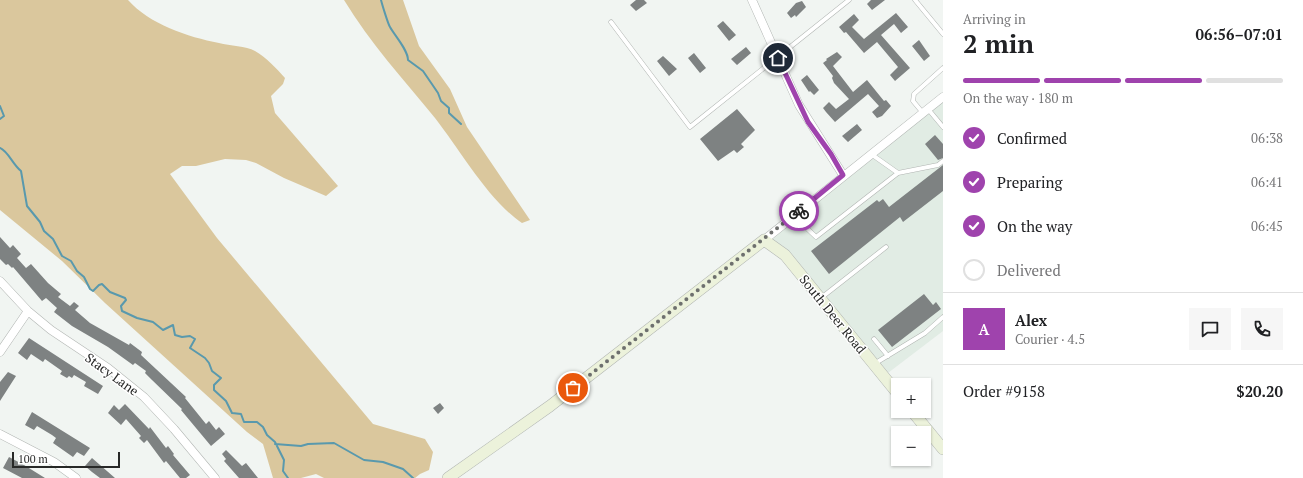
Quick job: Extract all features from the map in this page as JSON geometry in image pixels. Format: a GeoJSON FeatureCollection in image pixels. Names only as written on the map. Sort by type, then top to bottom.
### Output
{"type":"FeatureCollection","features":[{"type":"Feature","properties":{"kind":"main road","name":"South Deer Road"},"geometry":{"type":"LineString","coordinates":[[764,240],[785,255],[891,386]]}},
{"type":"Feature","properties":{"kind":"main road"},"geometry":{"type":"LineString","coordinates":[[448,478],[550,406],[764,240]]}},
{"type":"Feature","properties":{"kind":"main road"},"geometry":{"type":"LineString","coordinates":[[918,418],[943,449]]}},
{"type":"Feature","properties":{"kind":"street"},"geometry":{"type":"LineString","coordinates":[[752,0],[808,122],[831,154],[843,175]]}},
{"type":"Feature","properties":{"kind":"street"},"geometry":{"type":"LineString","coordinates":[[764,240],[843,175],[943,97]]}},
{"type":"Feature","properties":{"kind":"street","name":"Stacy Lane"},"geometry":{"type":"LineString","coordinates":[[0,280],[28,311],[63,340],[108,368],[144,397],[174,429],[215,478]]}},
{"type":"Feature","properties":{"kind":"street"},"geometry":{"type":"LineString","coordinates":[[0,352],[28,311]]}},
{"type":"Feature","properties":{"kind":"street"},"geometry":{"type":"LineString","coordinates":[[0,434],[54,462],[76,478]]}},
{"type":"Feature","properties":{"kind":"lane"},"geometry":{"type":"LineString","coordinates":[[611,22],[690,127],[849,0]]}},
{"type":"Feature","properties":{"kind":"lane"},"geometry":{"type":"LineString","coordinates":[[915,0],[943,34]]}},
{"type":"Feature","properties":{"kind":"lane"},"geometry":{"type":"LineString","coordinates":[[943,68],[914,94],[913,101],[943,127]]}},
{"type":"Feature","properties":{"kind":"lane"},"geometry":{"type":"LineString","coordinates":[[870,154],[898,172]]}},
{"type":"Feature","properties":{"kind":"lane"},"geometry":{"type":"LineString","coordinates":[[793,216],[816,237],[898,172],[938,165],[943,161]]}},
{"type":"Feature","properties":{"kind":"lane"},"geometry":{"type":"LineString","coordinates":[[820,299],[886,247]]}},
{"type":"Feature","properties":{"kind":"lane"},"geometry":{"type":"LineString","coordinates":[[874,365],[926,333],[943,317]]}},
{"type":"Feature","properties":{"kind":"lane"},"geometry":{"type":"LineString","coordinates":[[874,339],[888,356]]}},
{"type":"Feature","properties":{"kind":"shaded area"},"geometry":{"type":"Polygon","coordinates":[[[0,0],[128,0],[158,23],[182,33],[255,51],[282,74],[285,78],[283,84],[271,96],[275,113],[338,186],[326,196],[284,178],[256,163],[246,160],[225,159],[196,166],[182,166],[170,174],[217,238],[373,424],[425,439],[433,452],[429,470],[415,478],[324,478],[316,474],[301,478],[273,478],[263,444],[247,432],[105,303],[62,261],[0,210],[0,0]]]}},
{"type":"Feature","properties":{"kind":"shaded area"},"geometry":{"type":"Polygon","coordinates":[[[344,0],[403,0],[419,46],[450,89],[467,127],[530,220],[522,223],[498,202],[487,189],[435,118],[376,46],[344,0]]]}},
{"type":"Feature","properties":{"kind":"shaded area"},"geometry":{"type":"Polygon","coordinates":[[[943,97],[943,331],[884,376],[785,255],[764,240],[943,97]]]}},
{"type":"Feature","properties":{"kind":"building"},"geometry":{"type":"Polygon","coordinates":[[[636,0],[644,0],[647,3],[636,11],[630,5],[636,0]]]}},
{"type":"Feature","properties":{"kind":"building"},"geometry":{"type":"Polygon","coordinates":[[[871,0],[885,0],[872,10],[867,4],[871,0]]]}},
{"type":"Feature","properties":{"kind":"building"},"geometry":{"type":"Polygon","coordinates":[[[802,1],[806,7],[796,17],[795,15],[791,18],[787,13],[796,3],[802,1]]]}},
{"type":"Feature","properties":{"kind":"building"},"geometry":{"type":"Polygon","coordinates":[[[896,13],[908,27],[901,33],[894,24],[881,35],[910,68],[895,81],[890,75],[898,67],[877,42],[864,53],[846,32],[844,33],[839,27],[854,14],[859,20],[852,27],[864,39],[896,13]]]}},
{"type":"Feature","properties":{"kind":"building"},"geometry":{"type":"Polygon","coordinates":[[[723,21],[736,35],[729,41],[717,26],[723,21]]]}},
{"type":"Feature","properties":{"kind":"building"},"geometry":{"type":"Polygon","coordinates":[[[919,40],[930,56],[924,61],[912,46],[919,40]]]}},
{"type":"Feature","properties":{"kind":"building"},"geometry":{"type":"Polygon","coordinates":[[[746,47],[751,53],[737,65],[731,59],[746,47]]]}},
{"type":"Feature","properties":{"kind":"building"},"geometry":{"type":"Polygon","coordinates":[[[837,52],[842,57],[833,66],[853,92],[867,80],[884,101],[886,100],[891,106],[882,116],[877,118],[872,112],[879,106],[868,94],[835,122],[823,108],[829,102],[836,109],[849,99],[834,83],[832,78],[833,76],[823,63],[827,60],[826,59],[837,52]]]}},
{"type":"Feature","properties":{"kind":"building"},"geometry":{"type":"Polygon","coordinates":[[[694,53],[706,68],[700,73],[688,58],[694,53]]]}},
{"type":"Feature","properties":{"kind":"building"},"geometry":{"type":"Polygon","coordinates":[[[663,56],[677,69],[669,76],[657,61],[663,56]]]}},
{"type":"Feature","properties":{"kind":"building"},"geometry":{"type":"Polygon","coordinates":[[[807,75],[819,90],[814,95],[810,91],[809,92],[801,80],[807,75]]]}},
{"type":"Feature","properties":{"kind":"building"},"geometry":{"type":"Polygon","coordinates":[[[737,109],[755,130],[741,144],[744,147],[737,153],[734,150],[718,161],[700,139],[737,109]]]}},
{"type":"Feature","properties":{"kind":"building"},"geometry":{"type":"Polygon","coordinates":[[[857,124],[862,130],[848,142],[842,136],[857,124]]]}},
{"type":"Feature","properties":{"kind":"building"},"geometry":{"type":"Polygon","coordinates":[[[935,135],[943,144],[943,158],[938,160],[925,144],[935,135]]]}},
{"type":"Feature","properties":{"kind":"building"},"geometry":{"type":"Polygon","coordinates":[[[943,165],[943,191],[903,222],[900,217],[829,274],[811,251],[877,200],[879,202],[883,199],[889,207],[943,165]]]}},
{"type":"Feature","properties":{"kind":"building"},"geometry":{"type":"Polygon","coordinates":[[[0,237],[10,248],[13,245],[21,254],[17,258],[26,268],[31,264],[48,283],[61,294],[58,297],[70,306],[74,302],[79,306],[75,310],[90,323],[129,345],[130,343],[142,352],[141,355],[186,397],[185,398],[206,424],[209,421],[216,430],[219,427],[225,434],[211,446],[181,410],[182,409],[145,373],[146,371],[135,363],[133,365],[108,347],[72,326],[54,312],[57,308],[46,298],[42,301],[13,267],[12,268],[8,264],[6,265],[0,259],[0,237]]]}},
{"type":"Feature","properties":{"kind":"building"},"geometry":{"type":"Polygon","coordinates":[[[924,294],[933,305],[936,302],[941,309],[892,347],[878,330],[924,294]]]}},
{"type":"Feature","properties":{"kind":"building"},"geometry":{"type":"Polygon","coordinates":[[[29,338],[103,386],[98,394],[84,386],[86,382],[74,375],[72,378],[69,376],[67,378],[60,374],[62,371],[45,359],[43,362],[31,354],[27,360],[18,353],[29,338]]]}},
{"type":"Feature","properties":{"kind":"building"},"geometry":{"type":"Polygon","coordinates":[[[8,372],[16,376],[0,401],[0,382],[8,372]]]}},
{"type":"Feature","properties":{"kind":"building"},"geometry":{"type":"Polygon","coordinates":[[[440,403],[444,408],[438,414],[433,408],[440,403]]]}},
{"type":"Feature","properties":{"kind":"building"},"geometry":{"type":"Polygon","coordinates":[[[125,404],[149,429],[150,427],[166,448],[168,446],[174,454],[173,455],[190,475],[186,478],[180,478],[166,461],[164,463],[147,440],[144,443],[139,438],[141,436],[126,419],[121,425],[108,413],[114,405],[119,410],[125,404]]]}},
{"type":"Feature","properties":{"kind":"building"},"geometry":{"type":"Polygon","coordinates":[[[32,412],[90,448],[84,456],[77,452],[73,457],[53,443],[56,438],[52,435],[37,426],[34,430],[25,425],[32,412]]]}},
{"type":"Feature","properties":{"kind":"building"},"geometry":{"type":"Polygon","coordinates":[[[226,450],[242,466],[246,463],[258,478],[239,478],[224,461],[226,459],[222,454],[226,450]]]}},
{"type":"Feature","properties":{"kind":"building"},"geometry":{"type":"Polygon","coordinates":[[[9,457],[45,478],[22,478],[3,468],[9,457]]]}},
{"type":"Feature","properties":{"kind":"building"},"geometry":{"type":"Polygon","coordinates":[[[92,458],[115,478],[100,478],[85,466],[92,458]]]}},
{"type":"Feature","properties":{"kind":"waterway"},"geometry":{"type":"LineString","coordinates":[[381,0],[389,25],[404,48],[408,60],[423,71],[438,93],[441,101],[449,108],[449,113],[461,124]]}},
{"type":"Feature","properties":{"kind":"waterway"},"geometry":{"type":"LineString","coordinates":[[0,106],[4,116],[0,119]]}},
{"type":"Feature","properties":{"kind":"waterway"},"geometry":{"type":"LineString","coordinates":[[0,148],[6,152],[21,171],[27,206],[40,222],[44,231],[53,239],[62,256],[71,261],[77,271],[84,277],[90,289],[93,291],[102,284],[110,292],[125,298],[126,300],[121,306],[122,311],[137,318],[153,322],[163,330],[173,325],[175,335],[182,337],[190,336],[195,339],[190,348],[205,358],[212,371],[221,378],[214,385],[214,390],[226,401],[232,413],[241,414],[244,422],[257,422],[263,427],[267,435],[275,442],[284,460],[283,471],[288,478]]}},
{"type":"Feature","properties":{"kind":"waterway"},"geometry":{"type":"LineString","coordinates":[[275,444],[301,446],[308,444],[334,443],[364,460],[383,462],[403,469],[413,478]]}},
{"type":"Feature","properties":{"kind":"way so far"},"geometry":{"type":"LineString","coordinates":[[573,388],[724,272],[799,211]]}},
{"type":"Feature","properties":{"kind":"route"},"geometry":{"type":"LineString","coordinates":[[778,58],[808,122],[831,154],[843,175],[799,211]]}}]}
